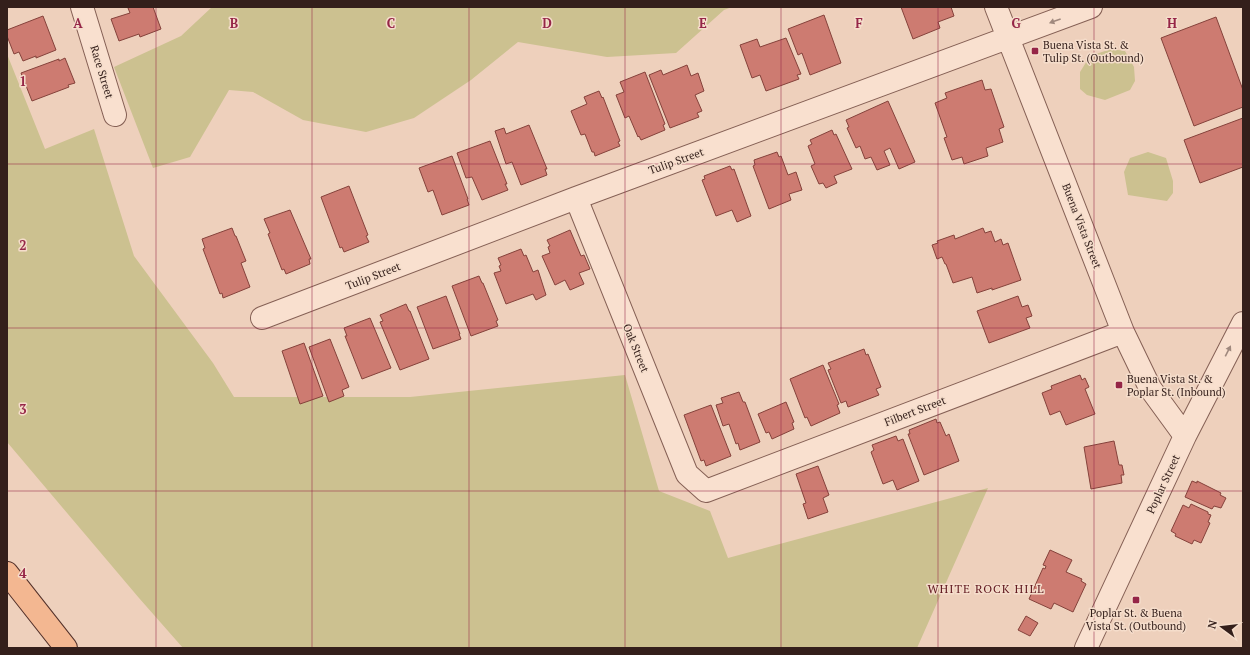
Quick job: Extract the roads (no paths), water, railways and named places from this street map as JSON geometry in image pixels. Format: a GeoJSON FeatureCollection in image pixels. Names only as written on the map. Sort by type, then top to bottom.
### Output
{"type":"FeatureCollection","features":[{"type":"Feature","properties":{"kind":"main road"},"geometry":{"type":"LineString","coordinates":[[7,573],[66,648]]}},
{"type":"Feature","properties":{"kind":"street","name":"Race Street"},"geometry":{"type":"LineString","coordinates":[[82,7],[115,114]]}},
{"type":"Feature","properties":{"kind":"street","name":"Buena Vista Street"},"geometry":{"type":"LineString","coordinates":[[996,7],[1123,332],[1150,388],[1185,436]]}},
{"type":"Feature","properties":{"kind":"street","name":"Tulip Street"},"geometry":{"type":"LineString","coordinates":[[262,318],[576,198],[1091,7]]}},
{"type":"Feature","properties":{"kind":"street","name":"Oak Street"},"geometry":{"type":"LineString","coordinates":[[576,198],[687,474],[706,491]]}},
{"type":"Feature","properties":{"kind":"street","name":"Poplar Street"},"geometry":{"type":"LineString","coordinates":[[1086,648],[1185,436],[1243,323]]}},
{"type":"Feature","properties":{"kind":"street","name":"Filbert Street"},"geometry":{"type":"LineString","coordinates":[[706,491],[1123,332]]}},
{"type":"Feature","properties":{"kind":"place","name":"Buena Vista St. & Tulip St. (Outbound)"},"geometry":{"type":"Point","coordinates":[1035,51]}},
{"type":"Feature","properties":{"kind":"place","name":"Buena Vista St. & Poplar St. (Inbound)"},"geometry":{"type":"Point","coordinates":[1119,385]}},
{"type":"Feature","properties":{"kind":"place","name":"Poplar St. & Buena Vista St. (Outbound)"},"geometry":{"type":"Point","coordinates":[1136,600]}},
{"type":"Feature","properties":{"kind":"district","name":"WHITE ROCK HILL"},"geometry":{"type":"Point","coordinates":[986,589]}}]}
